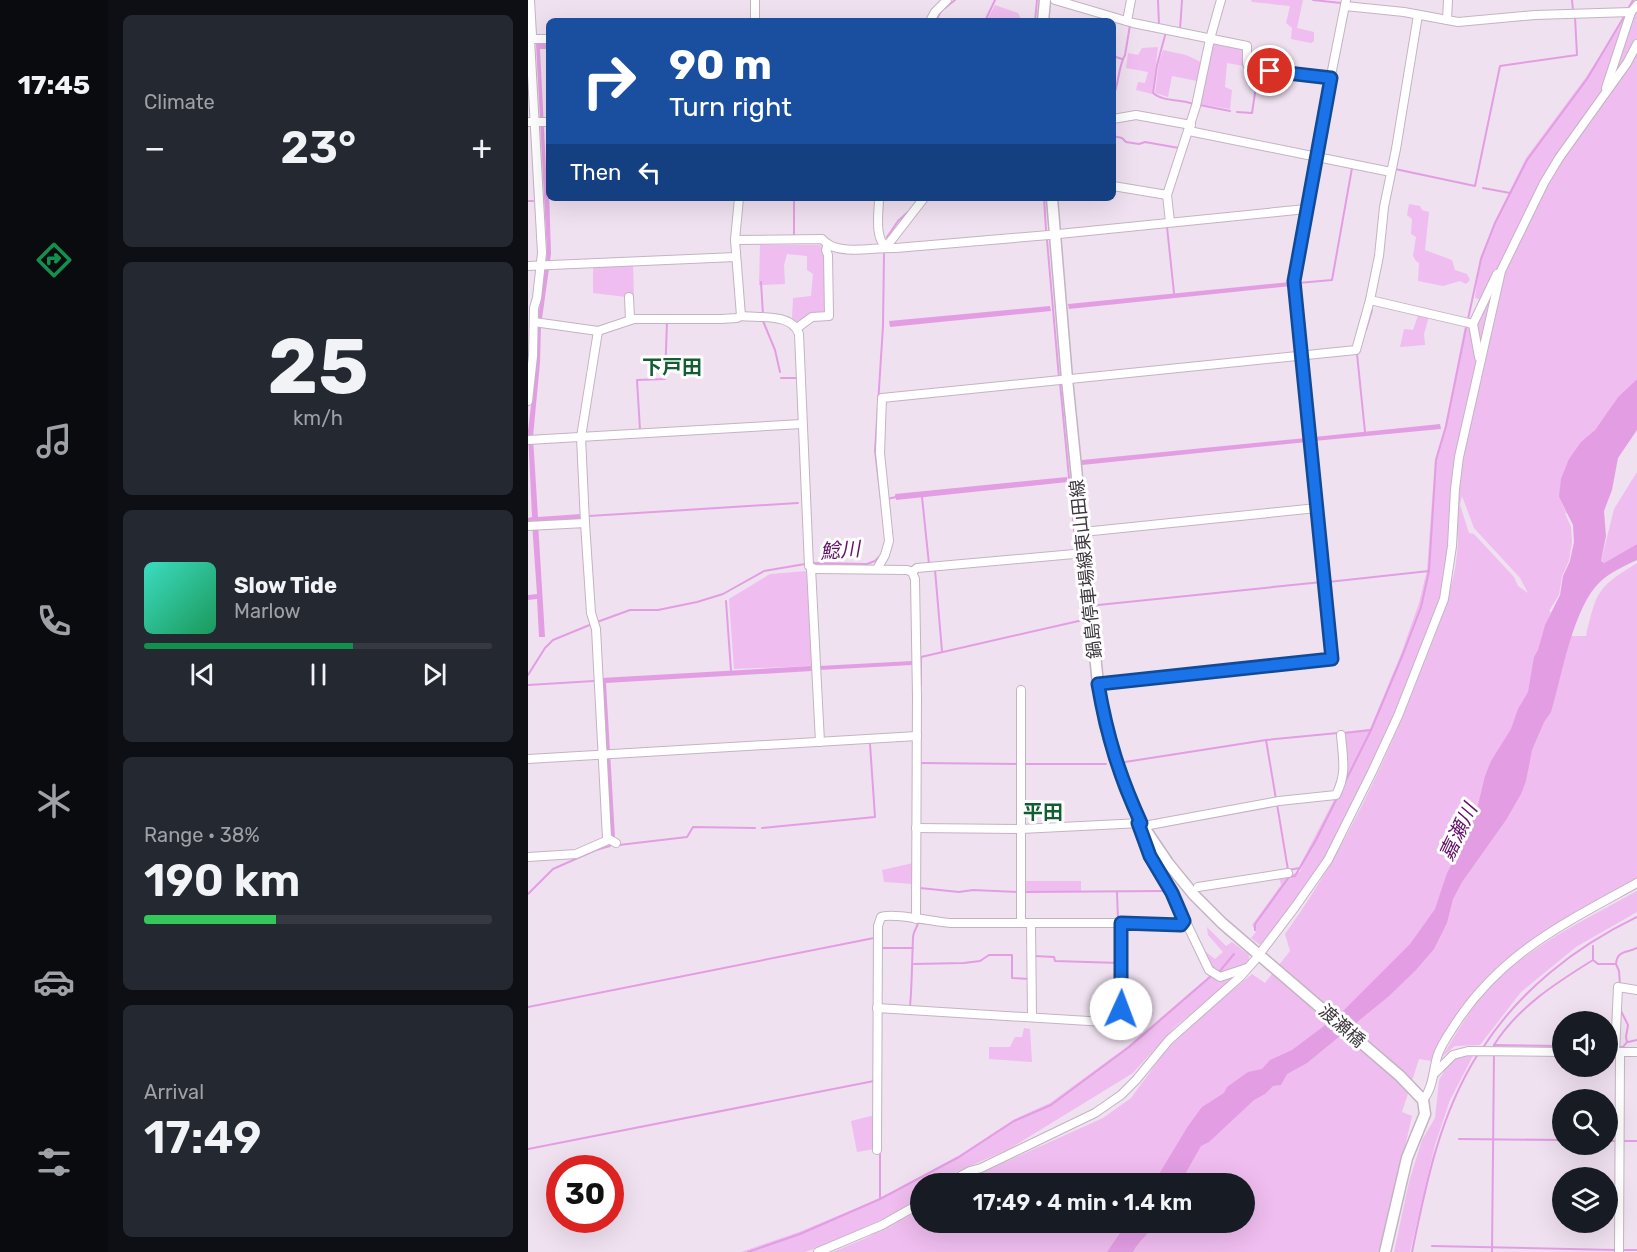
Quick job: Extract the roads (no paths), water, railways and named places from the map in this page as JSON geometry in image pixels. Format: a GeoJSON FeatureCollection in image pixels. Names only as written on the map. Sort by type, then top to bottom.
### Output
{"type":"FeatureCollection","features":[{"type":"Feature","properties":{"kind":"main road"},"geometry":{"type":"LineString","coordinates":[[1044,18],[1045,0]]}},
{"type":"Feature","properties":{"kind":"main road","name":"鍋島停車場線東山田線"},"geometry":{"type":"LineString","coordinates":[[1052,201],[1062,380],[1083,532],[1079,554],[1098,684],[1113,755],[1141,824],[1168,863],[1194,895],[1261,956]]}},
{"type":"Feature","properties":{"kind":"main road","name":"渡瀬橋"},"geometry":{"type":"LineString","coordinates":[[1261,956],[1400,1076],[1421,1098]]}},
{"type":"Feature","properties":{"kind":"main road"},"geometry":{"type":"LineString","coordinates":[[1385,1252],[1407,1158],[1425,1114],[1421,1098]]}},
{"type":"Feature","properties":{"kind":"street"},"geometry":{"type":"LineString","coordinates":[[528,401],[534,308],[542,253],[539,122],[529,39],[532,35],[530,0]]}},
{"type":"Feature","properties":{"kind":"street"},"geometry":{"type":"LineString","coordinates":[[755,0],[755,18]]}},
{"type":"Feature","properties":{"kind":"street"},"geometry":{"type":"LineString","coordinates":[[932,18],[947,0]]}},
{"type":"Feature","properties":{"kind":"street"},"geometry":{"type":"LineString","coordinates":[[1055,0],[1127,21],[1247,46],[1247,64],[1251,69],[1331,78]]}},
{"type":"Feature","properties":{"kind":"street"},"geometry":{"type":"LineString","coordinates":[[1127,21],[1131,0]]}},
{"type":"Feature","properties":{"kind":"street"},"geometry":{"type":"LineString","coordinates":[[1170,222],[1167,195],[1190,128],[1221,0]]}},
{"type":"Feature","properties":{"kind":"street"},"geometry":{"type":"LineString","coordinates":[[1447,20],[1448,0]]}},
{"type":"Feature","properties":{"kind":"street"},"geometry":{"type":"LineString","coordinates":[[1098,684],[1332,659],[1294,281],[1344,2],[1464,22],[1634,8],[1605,94]]}},
{"type":"Feature","properties":{"kind":"street"},"geometry":{"type":"LineString","coordinates":[[877,569],[885,555],[889,541],[880,453],[882,399],[1356,350],[1370,300],[1418,15]]}},
{"type":"Feature","properties":{"kind":"street"},"geometry":{"type":"LineString","coordinates":[[529,39],[546,39]]}},
{"type":"Feature","properties":{"kind":"street"},"geometry":{"type":"LineString","coordinates":[[966,1173],[1095,1113],[1121,1095],[1169,1040],[1261,956],[1328,860],[1398,716],[1444,599],[1449,570],[1459,457],[1501,272],[1544,183],[1637,44]]}},
{"type":"Feature","properties":{"kind":"street"},"geometry":{"type":"LineString","coordinates":[[1116,118],[1136,115],[1391,172]]}},
{"type":"Feature","properties":{"kind":"street"},"geometry":{"type":"LineString","coordinates":[[1116,186],[1167,195]]}},
{"type":"Feature","properties":{"kind":"street"},"geometry":{"type":"LineString","coordinates":[[739,201],[735,240],[741,316]]}},
{"type":"Feature","properties":{"kind":"street"},"geometry":{"type":"LineString","coordinates":[[879,201],[879,235],[886,247]]}},
{"type":"Feature","properties":{"kind":"street"},"geometry":{"type":"LineString","coordinates":[[886,247],[922,201]]}},
{"type":"Feature","properties":{"kind":"street"},"geometry":{"type":"LineString","coordinates":[[735,240],[822,239],[833,247],[878,250],[886,247],[1054,235],[1306,209]]}},
{"type":"Feature","properties":{"kind":"street"},"geometry":{"type":"LineString","coordinates":[[797,328],[812,317],[829,316],[826,250],[828,244]]}},
{"type":"Feature","properties":{"kind":"street"},"geometry":{"type":"LineString","coordinates":[[528,266],[736,257]]}},
{"type":"Feature","properties":{"kind":"street"},"geometry":{"type":"LineString","coordinates":[[1480,360],[1473,324],[1495,276],[1501,272]]}},
{"type":"Feature","properties":{"kind":"street"},"geometry":{"type":"LineString","coordinates":[[629,297],[630,320]]}},
{"type":"Feature","properties":{"kind":"street"},"geometry":{"type":"LineString","coordinates":[[1370,300],[1473,324]]}},
{"type":"Feature","properties":{"kind":"street"},"geometry":{"type":"LineString","coordinates":[[534,322],[598,331],[630,320],[737,318],[741,316],[788,320],[797,328],[820,742]]}},
{"type":"Feature","properties":{"kind":"street"},"geometry":{"type":"LineString","coordinates":[[528,858],[576,854],[612,841],[602,755],[596,627],[592,617],[581,437],[598,331]]}},
{"type":"Feature","properties":{"kind":"street"},"geometry":{"type":"LineString","coordinates":[[532,440],[802,424]]}},
{"type":"Feature","properties":{"kind":"street"},"geometry":{"type":"LineString","coordinates":[[1083,532],[1317,508]]}},
{"type":"Feature","properties":{"kind":"street"},"geometry":{"type":"LineString","coordinates":[[529,526],[585,523]]}},
{"type":"Feature","properties":{"kind":"street"},"geometry":{"type":"LineString","coordinates":[[912,573],[917,568],[1079,554]]}},
{"type":"Feature","properties":{"kind":"street"},"geometry":{"type":"LineString","coordinates":[[810,564],[907,570],[915,579],[918,919]]}},
{"type":"Feature","properties":{"kind":"street"},"geometry":{"type":"LineString","coordinates":[[1021,690],[1021,922]]}},
{"type":"Feature","properties":{"kind":"street"},"geometry":{"type":"LineString","coordinates":[[916,828],[1021,830],[1141,824],[1279,801],[1336,795],[1343,781],[1344,770],[1341,735]]}},
{"type":"Feature","properties":{"kind":"street"},"geometry":{"type":"LineString","coordinates":[[528,759],[917,736]]}},
{"type":"Feature","properties":{"kind":"street"},"geometry":{"type":"LineString","coordinates":[[1141,824],[1150,856],[1176,892],[1184,921],[1209,970],[1220,977],[1248,968]]}},
{"type":"Feature","properties":{"kind":"street"},"geometry":{"type":"LineString","coordinates":[[1198,887],[1287,873]]}},
{"type":"Feature","properties":{"kind":"street"},"geometry":{"type":"LineString","coordinates":[[1421,1098],[1428,1092],[1437,1057],[1450,1031],[1465,1008],[1494,974],[1547,935],[1637,883]]}},
{"type":"Feature","properties":{"kind":"street"},"geometry":{"type":"LineString","coordinates":[[877,1150],[879,920],[885,914],[950,922],[1181,925],[1184,921]]}},
{"type":"Feature","properties":{"kind":"street"},"geometry":{"type":"LineString","coordinates":[[1032,923],[1032,1017]]}},
{"type":"Feature","properties":{"kind":"street"},"geometry":{"type":"LineString","coordinates":[[880,1008],[1120,1023],[1123,968],[1121,923]]}},
{"type":"Feature","properties":{"kind":"street"},"geometry":{"type":"LineString","coordinates":[[1618,1030],[1620,987],[1637,990]]}},
{"type":"Feature","properties":{"kind":"street"},"geometry":{"type":"LineString","coordinates":[[1434,1075],[1453,1055],[1460,1052],[1487,1050],[1552,1052]]}},
{"type":"Feature","properties":{"kind":"street"},"geometry":{"type":"LineString","coordinates":[[1618,1051],[1637,1052]]}},
{"type":"Feature","properties":{"kind":"street"},"geometry":{"type":"LineString","coordinates":[[1618,1077],[1619,1250]]}},
{"type":"Feature","properties":{"kind":"street"},"geometry":{"type":"LineString","coordinates":[[818,1252],[882,1225],[910,1209]]}},
{"type":"Feature","properties":{"kind":"waterway","name":"鯰川"},"geometry":{"type":"LineString","coordinates":[[945,8],[955,0]]}},
{"type":"Feature","properties":{"kind":"waterway"},"geometry":{"type":"LineString","coordinates":[[986,18],[995,0]]}},
{"type":"Feature","properties":{"kind":"waterway"},"geometry":{"type":"LineString","coordinates":[[1035,18],[1037,0]]}},
{"type":"Feature","properties":{"kind":"waterway"},"geometry":{"type":"LineString","coordinates":[[1158,0],[1159,25]]}},
{"type":"Feature","properties":{"kind":"waterway"},"geometry":{"type":"LineString","coordinates":[[1180,30],[1182,0]]}},
{"type":"Feature","properties":{"kind":"waterway"},"geometry":{"type":"LineString","coordinates":[[1313,0],[1341,3]]}},
{"type":"Feature","properties":{"kind":"waterway"},"geometry":{"type":"LineString","coordinates":[[1572,0],[1573,10]]}},
{"type":"Feature","properties":{"kind":"waterway"},"geometry":{"type":"LineString","coordinates":[[1629,7],[1633,0]]}},
{"type":"Feature","properties":{"kind":"waterway","name":"鯰川"},"geometry":{"type":"LineString","coordinates":[[938,18],[941,11]]}},
{"type":"Feature","properties":{"kind":"waterway"},"geometry":{"type":"LineString","coordinates":[[1468,319],[1481,259],[1495,223],[1527,160],[1587,79],[1625,15]]}},
{"type":"Feature","properties":{"kind":"waterway"},"geometry":{"type":"LineString","coordinates":[[1395,169],[1475,186],[1500,66],[1577,55],[1575,17]]}},
{"type":"Feature","properties":{"kind":"waterway"},"geometry":{"type":"LineString","coordinates":[[1116,87],[1130,25]]}},
{"type":"Feature","properties":{"kind":"waterway"},"geometry":{"type":"LineString","coordinates":[[1166,32],[1157,65],[1153,93],[1162,98],[1193,104]]}},
{"type":"Feature","properties":{"kind":"waterway"},"geometry":{"type":"LineString","coordinates":[[1116,57],[1122,59]]}},
{"type":"Feature","properties":{"kind":"waterway"},"geometry":{"type":"LineString","coordinates":[[1237,112],[1252,113],[1258,73],[1260,73]]}},
{"type":"Feature","properties":{"kind":"waterway"},"geometry":{"type":"LineString","coordinates":[[1200,105],[1230,111]]}},
{"type":"Feature","properties":{"kind":"waterway"},"geometry":{"type":"LineString","coordinates":[[1116,137],[1126,142],[1139,144],[1145,142],[1179,148]]}},
{"type":"Feature","properties":{"kind":"waterway"},"geometry":{"type":"LineString","coordinates":[[1298,283],[1332,280],[1352,168]]}},
{"type":"Feature","properties":{"kind":"waterway"},"geometry":{"type":"LineString","coordinates":[[1483,188],[1510,193]]}},
{"type":"Feature","properties":{"kind":"waterway"},"geometry":{"type":"LineString","coordinates":[[528,201],[533,201]]}},
{"type":"Feature","properties":{"kind":"waterway"},"geometry":{"type":"LineString","coordinates":[[794,201],[794,236]]}},
{"type":"Feature","properties":{"kind":"waterway"},"geometry":{"type":"LineString","coordinates":[[1044,201],[1046,230]]}},
{"type":"Feature","properties":{"kind":"waterway","name":"鯰川"},"geometry":{"type":"LineString","coordinates":[[887,237],[898,221],[908,212]]}},
{"type":"Feature","properties":{"kind":"waterway"},"geometry":{"type":"LineString","coordinates":[[1167,227],[1174,293]]}},
{"type":"Feature","properties":{"kind":"waterway"},"geometry":{"type":"LineString","coordinates":[[1047,240],[1059,378]]}},
{"type":"Feature","properties":{"kind":"waterway","name":"鯰川"},"geometry":{"type":"LineString","coordinates":[[881,500],[875,451],[883,326],[884,254]]}},
{"type":"Feature","properties":{"kind":"waterway"},"geometry":{"type":"LineString","coordinates":[[761,282],[763,315]]}},
{"type":"Feature","properties":{"kind":"waterway"},"geometry":{"type":"LineString","coordinates":[[1366,330],[1372,310]]}},
{"type":"Feature","properties":{"kind":"waterway"},"geometry":{"type":"LineString","coordinates":[[640,430],[637,380],[665,379],[667,321]]}},
{"type":"Feature","properties":{"kind":"waterway"},"geometry":{"type":"LineString","coordinates":[[763,321],[775,350],[780,372]]}},
{"type":"Feature","properties":{"kind":"waterway"},"geometry":{"type":"LineString","coordinates":[[1345,782],[1371,730],[1421,607],[1429,571],[1436,460],[1446,426],[1466,328]]}},
{"type":"Feature","properties":{"kind":"waterway"},"geometry":{"type":"LineString","coordinates":[[1357,354],[1365,432]]}},
{"type":"Feature","properties":{"kind":"waterway"},"geometry":{"type":"LineString","coordinates":[[781,378],[797,378]]}},
{"type":"Feature","properties":{"kind":"waterway"},"geometry":{"type":"LineString","coordinates":[[1060,383],[1076,551]]}},
{"type":"Feature","properties":{"kind":"waterway"},"geometry":{"type":"LineString","coordinates":[[887,499],[896,497]]}},
{"type":"Feature","properties":{"kind":"waterway"},"geometry":{"type":"LineString","coordinates":[[922,497],[929,564]]}},
{"type":"Feature","properties":{"kind":"waterway"},"geometry":{"type":"LineString","coordinates":[[589,516],[798,503]]}},
{"type":"Feature","properties":{"kind":"waterway","name":"鯰川"},"geometry":{"type":"LineString","coordinates":[[811,563],[867,564],[875,561],[881,555]]}},
{"type":"Feature","properties":{"kind":"waterway"},"geometry":{"type":"LineString","coordinates":[[921,685],[921,657],[1083,620],[1077,556]]}},
{"type":"Feature","properties":{"kind":"waterway","name":"鯰川"},"geometry":{"type":"LineString","coordinates":[[597,622],[630,610],[658,610],[697,602],[723,594],[764,571],[805,564]]}},
{"type":"Feature","properties":{"kind":"waterway"},"geometry":{"type":"LineString","coordinates":[[935,570],[942,651]]}},
{"type":"Feature","properties":{"kind":"waterway"},"geometry":{"type":"LineString","coordinates":[[1328,582],[1429,571]]}},
{"type":"Feature","properties":{"kind":"waterway"},"geometry":{"type":"LineString","coordinates":[[1098,605],[1322,582]]}},
{"type":"Feature","properties":{"kind":"waterway"},"geometry":{"type":"LineString","coordinates":[[726,601],[731,671]]}},
{"type":"Feature","properties":{"kind":"waterway","name":"鯰川"},"geometry":{"type":"LineString","coordinates":[[528,675],[545,648],[553,640],[592,624]]}},
{"type":"Feature","properties":{"kind":"waterway"},"geometry":{"type":"LineString","coordinates":[[528,685],[594,681]]}},
{"type":"Feature","properties":{"kind":"waterway"},"geometry":{"type":"LineString","coordinates":[[1344,733],[1371,730]]}},
{"type":"Feature","properties":{"kind":"waterway"},"geometry":{"type":"LineString","coordinates":[[1125,762],[1266,740],[1338,733]]}},
{"type":"Feature","properties":{"kind":"waterway"},"geometry":{"type":"LineString","coordinates":[[1266,740],[1276,799]]}},
{"type":"Feature","properties":{"kind":"waterway"},"geometry":{"type":"LineString","coordinates":[[762,828],[875,817],[870,744]]}},
{"type":"Feature","properties":{"kind":"waterway"},"geometry":{"type":"LineString","coordinates":[[920,763],[1019,764]]}},
{"type":"Feature","properties":{"kind":"waterway"},"geometry":{"type":"LineString","coordinates":[[1025,764],[1106,764]]}},
{"type":"Feature","properties":{"kind":"waterway"},"geometry":{"type":"LineString","coordinates":[[1255,930],[1255,924],[1289,877],[1295,876],[1337,798]]}},
{"type":"Feature","properties":{"kind":"waterway"},"geometry":{"type":"LineString","coordinates":[[1277,804],[1288,870]]}},
{"type":"Feature","properties":{"kind":"waterway"},"geometry":{"type":"LineString","coordinates":[[619,845],[687,837],[693,827],[755,828]]}},
{"type":"Feature","properties":{"kind":"waterway"},"geometry":{"type":"LineString","coordinates":[[528,894],[553,869],[610,846]]}},
{"type":"Feature","properties":{"kind":"waterway"},"geometry":{"type":"LineString","coordinates":[[1288,870],[1300,868]]}},
{"type":"Feature","properties":{"kind":"waterway"},"geometry":{"type":"LineString","coordinates":[[920,888],[959,892],[973,890],[1019,892]]}},
{"type":"Feature","properties":{"kind":"waterway"},"geometry":{"type":"LineString","coordinates":[[1025,892],[1163,891]]}},
{"type":"Feature","properties":{"kind":"waterway"},"geometry":{"type":"LineString","coordinates":[[1117,892],[1118,920]]}},
{"type":"Feature","properties":{"kind":"waterway"},"geometry":{"type":"LineString","coordinates":[[1482,1049],[1513,1008],[1550,972],[1592,942],[1637,917]]}},
{"type":"Feature","properties":{"kind":"waterway"},"geometry":{"type":"LineString","coordinates":[[908,1007],[910,1007],[911,998],[913,936],[919,920]]}},
{"type":"Feature","properties":{"kind":"waterway"},"geometry":{"type":"LineString","coordinates":[[528,1007],[874,938]]}},
{"type":"Feature","properties":{"kind":"waterway"},"geometry":{"type":"LineString","coordinates":[[1593,946],[1593,960],[1598,964],[1616,964],[1620,985]]}},
{"type":"Feature","properties":{"kind":"waterway"},"geometry":{"type":"LineString","coordinates":[[881,948],[913,948]]}},
{"type":"Feature","properties":{"kind":"waterway"},"geometry":{"type":"LineString","coordinates":[[1616,964],[1620,954],[1637,948]]}},
{"type":"Feature","properties":{"kind":"waterway"},"geometry":{"type":"LineString","coordinates":[[1220,971],[1234,954]]}},
{"type":"Feature","properties":{"kind":"waterway"},"geometry":{"type":"LineString","coordinates":[[914,964],[964,963],[980,961],[989,955],[1012,955],[1012,978],[1030,979]]}},
{"type":"Feature","properties":{"kind":"waterway"},"geometry":{"type":"LineString","coordinates":[[1035,956],[1054,957],[1055,961],[1120,963]]}},
{"type":"Feature","properties":{"kind":"waterway"},"geometry":{"type":"LineString","coordinates":[[1494,1045],[1526,1007],[1593,960]]}},
{"type":"Feature","properties":{"kind":"waterway"},"geometry":{"type":"LineString","coordinates":[[748,1252],[800,1234],[880,1199],[959,1157],[1014,1121],[1051,1105],[1129,1047],[1210,977]]}},
{"type":"Feature","properties":{"kind":"waterway"},"geometry":{"type":"LineString","coordinates":[[1620,1009],[1628,1025],[1627,1042],[1623,1050]]}},
{"type":"Feature","properties":{"kind":"waterway"},"geometry":{"type":"LineString","coordinates":[[1628,1042],[1637,1040]]}},
{"type":"Feature","properties":{"kind":"waterway"},"geometry":{"type":"LineString","coordinates":[[1494,1049],[1494,1045],[1552,1046]]}},
{"type":"Feature","properties":{"kind":"waterway"},"geometry":{"type":"LineString","coordinates":[[1618,1047],[1623,1047]]}},
{"type":"Feature","properties":{"kind":"waterway"},"geometry":{"type":"LineString","coordinates":[[1412,1252],[1429,1175],[1444,1125],[1478,1054]]}},
{"type":"Feature","properties":{"kind":"waterway"},"geometry":{"type":"LineString","coordinates":[[1492,1252],[1494,1054]]}},
{"type":"Feature","properties":{"kind":"waterway"},"geometry":{"type":"LineString","coordinates":[[528,1149],[874,1081]]}},
{"type":"Feature","properties":{"kind":"waterway"},"geometry":{"type":"LineString","coordinates":[[1459,1139],[1552,1140]]}},
{"type":"Feature","properties":{"kind":"waterway"},"geometry":{"type":"LineString","coordinates":[[1623,1141],[1637,1141]]}},
{"type":"Feature","properties":{"kind":"waterway"},"geometry":{"type":"LineString","coordinates":[[880,1150],[880,1198]]}},
{"type":"Feature","properties":{"kind":"waterway"},"geometry":{"type":"LineString","coordinates":[[1432,1246],[1615,1250]]}},
{"type":"Feature","properties":{"kind":"waterway"},"geometry":{"type":"LineString","coordinates":[[1621,1250],[1637,1250]]}},
{"type":"Feature","properties":{"kind":"district","name":"下戸田"},"geometry":{"type":"Point","coordinates":[672,367]}},
{"type":"Feature","properties":{"kind":"district","name":"平田"},"geometry":{"type":"Point","coordinates":[1043,812]}},
{"type":"Feature","properties":{"kind":"water label","name":"嘉瀬川"},"geometry":{"type":"Point","coordinates":[1458,832]}}]}
